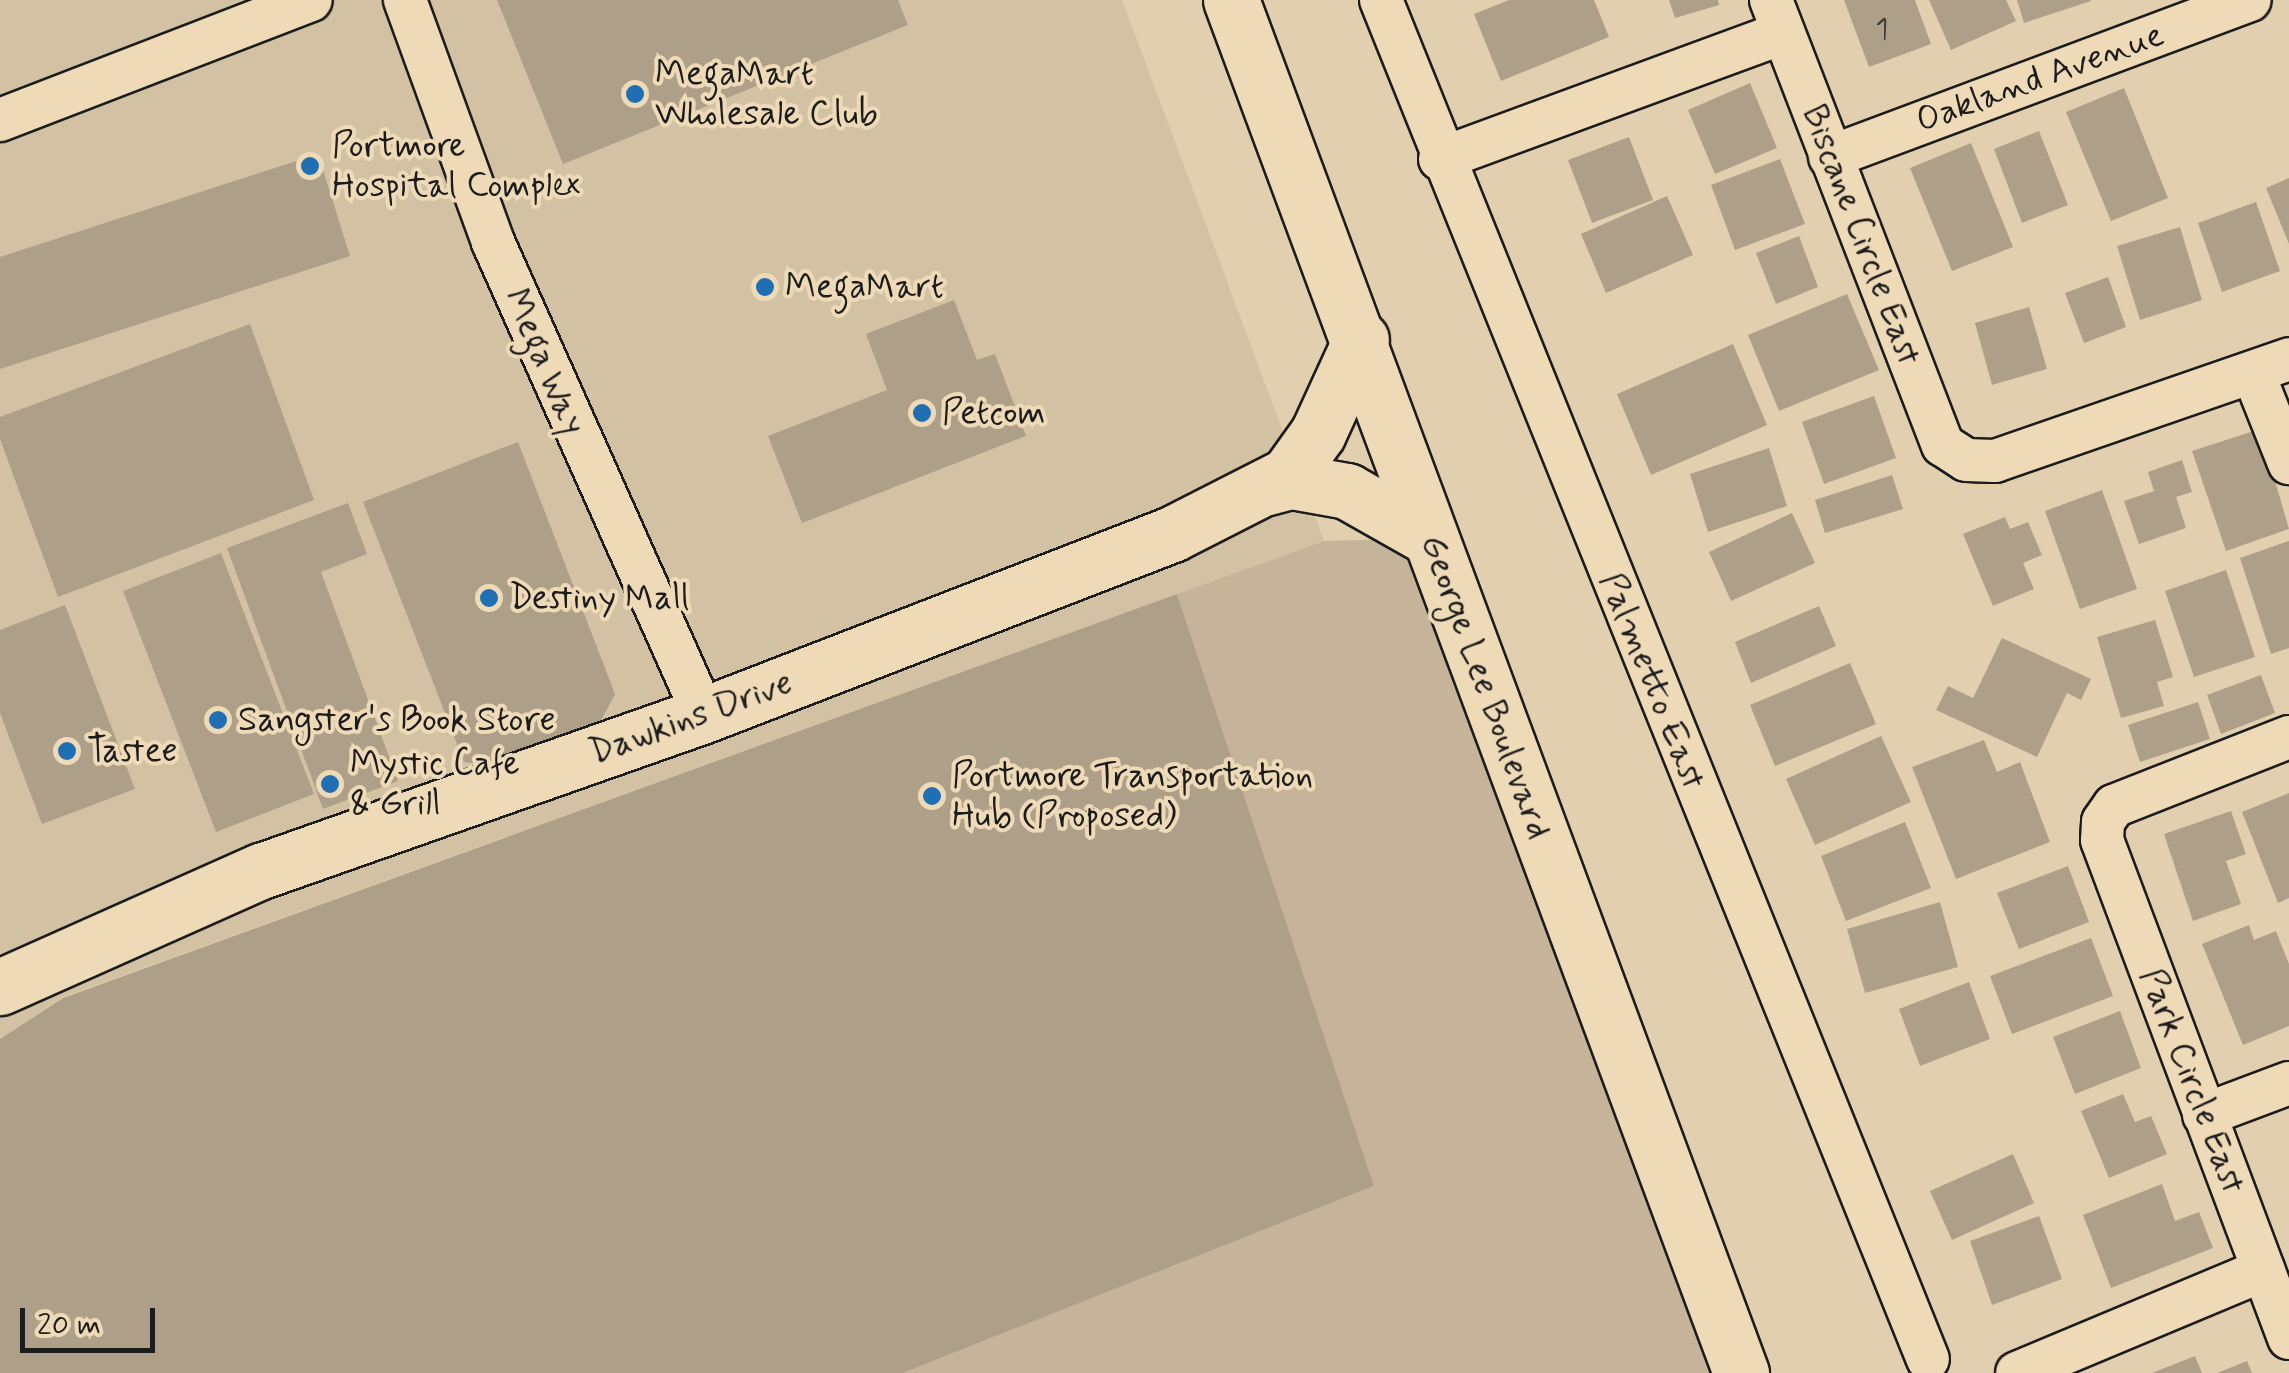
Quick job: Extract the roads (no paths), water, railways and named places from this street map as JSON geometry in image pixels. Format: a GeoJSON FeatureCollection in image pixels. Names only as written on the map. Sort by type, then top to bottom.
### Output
{"type":"FeatureCollection","features":[{"type":"Feature","properties":{"kind":"main road","name":"George Lee Boulevard"},"geometry":{"type":"LineString","coordinates":[[1230,0],[1362,339],[1430,538],[1741,1373]]}},
{"type":"Feature","properties":{"kind":"main road","name":"Dawkins Drive"},"geometry":{"type":"LineString","coordinates":[[0,987],[261,871],[704,715],[1172,534],[1288,474],[1318,433],[1362,339]]}},
{"type":"Feature","properties":{"kind":"main road","name":"Dawkins Drive"},"geometry":{"type":"LineString","coordinates":[[1268,487],[1292,482],[1347,491],[1430,538]]}},
{"type":"Feature","properties":{"kind":"street"},"geometry":{"type":"LineString","coordinates":[[0,120],[311,0]]}},
{"type":"Feature","properties":{"kind":"street","name":"Mega Way"},"geometry":{"type":"LineString","coordinates":[[405,0],[493,242],[704,715]]}},
{"type":"Feature","properties":{"kind":"street","name":"Palmetto East"},"geometry":{"type":"LineString","coordinates":[[1381,0],[1440,160],[1928,1359]]}},
{"type":"Feature","properties":{"kind":"street","name":"Oakland Avenue"},"geometry":{"type":"LineString","coordinates":[[1830,157],[2250,0]]}},
{"type":"Feature","properties":{"kind":"street"},"geometry":{"type":"LineString","coordinates":[[1440,160],[1777,16]]}},
{"type":"Feature","properties":{"kind":"street","name":"Biscane Circle East"},"geometry":{"type":"LineString","coordinates":[[1777,16],[1944,445],[1966,460],[1995,461],[2271,367]]}},
{"type":"Feature","properties":{"kind":"street"},"geometry":{"type":"LineString","coordinates":[[2271,367],[2289,463]]}},
{"type":"Feature","properties":{"kind":"street","name":"Park Circle East"},"geometry":{"type":"LineString","coordinates":[[2289,738],[2114,806],[2103,822],[2102,840],[2289,1338]]}},
{"type":"Feature","properties":{"kind":"street"},"geometry":{"type":"LineString","coordinates":[[2204,1116],[2289,1083]]}},
{"type":"Feature","properties":{"kind":"street"},"geometry":{"type":"LineString","coordinates":[[2017,1373],[2263,1270]]}},
{"type":"Feature","properties":{"kind":"place","name":"MegaMart Wholesale Club"},"geometry":{"type":"Point","coordinates":[635,94]}},
{"type":"Feature","properties":{"kind":"place","name":"Portmore Hospital Complex"},"geometry":{"type":"Point","coordinates":[310,166]}},
{"type":"Feature","properties":{"kind":"place","name":"MegaMart"},"geometry":{"type":"Point","coordinates":[765,287]}},
{"type":"Feature","properties":{"kind":"place","name":"Petcom"},"geometry":{"type":"Point","coordinates":[922,413]}},
{"type":"Feature","properties":{"kind":"place","name":"Destiny Mall"},"geometry":{"type":"Point","coordinates":[489,598]}},
{"type":"Feature","properties":{"kind":"place","name":"Sangster's Book Store"},"geometry":{"type":"Point","coordinates":[218,720]}},
{"type":"Feature","properties":{"kind":"place","name":"Tastee"},"geometry":{"type":"Point","coordinates":[67,751]}},
{"type":"Feature","properties":{"kind":"place","name":"Mystic Cafe & Grill"},"geometry":{"type":"Point","coordinates":[330,784]}},
{"type":"Feature","properties":{"kind":"place","name":"Portmore Transportation Hub (Proposed)"},"geometry":{"type":"Point","coordinates":[932,796]}}]}
